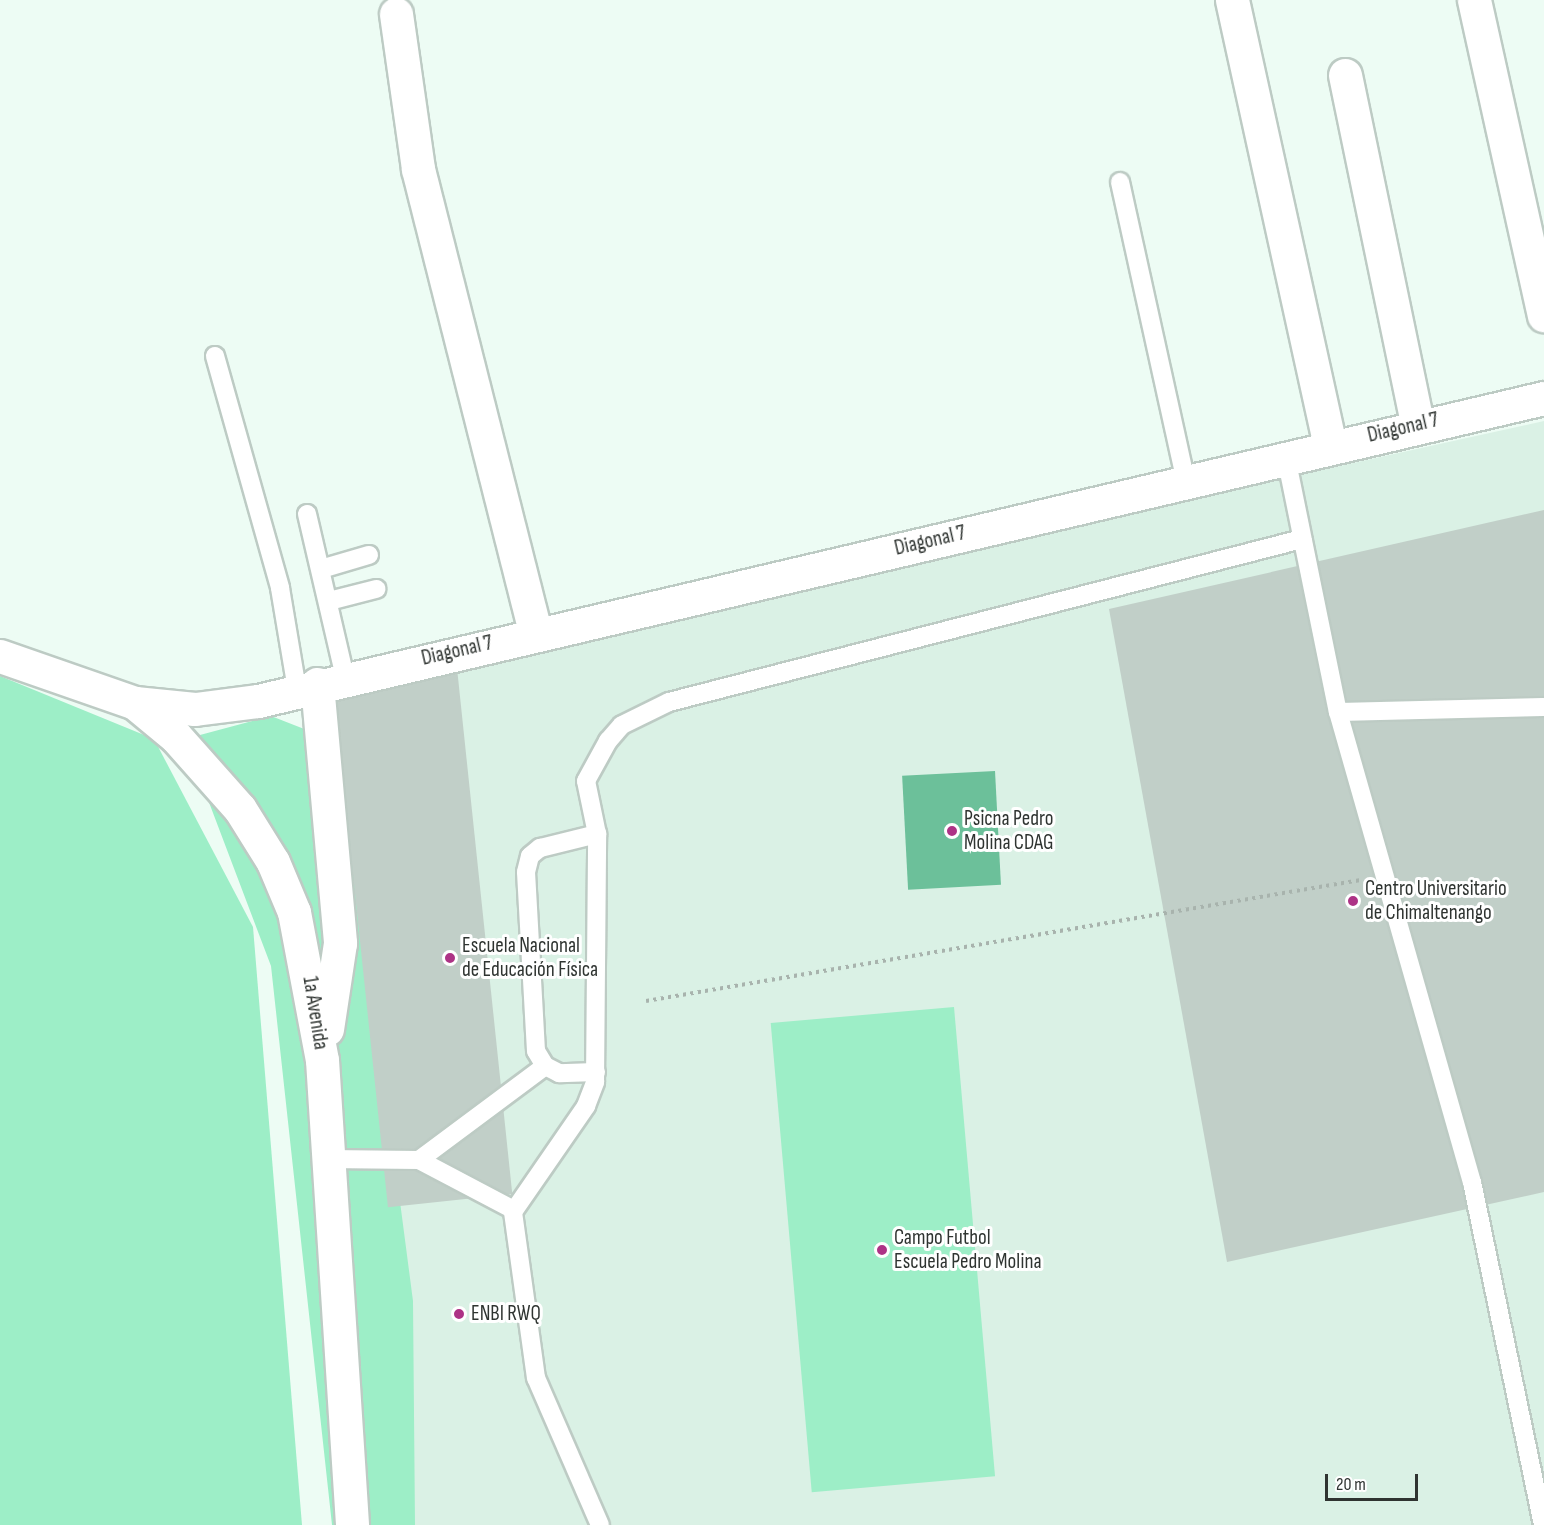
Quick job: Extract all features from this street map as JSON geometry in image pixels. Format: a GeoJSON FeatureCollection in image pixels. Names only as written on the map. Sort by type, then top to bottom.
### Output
{"type":"FeatureCollection","features":[{"type":"Feature","properties":{"kind":"street"},"geometry":{"type":"LineString","coordinates":[[1232,0],[1330,446]]}},
{"type":"Feature","properties":{"kind":"street"},"geometry":{"type":"LineString","coordinates":[[1474,0],[1544,315]]}},
{"type":"Feature","properties":{"kind":"street"},"geometry":{"type":"LineString","coordinates":[[396,14],[418,169],[535,633]]}},
{"type":"Feature","properties":{"kind":"street"},"geometry":{"type":"LineString","coordinates":[[1345,75],[1417,424]]}},
{"type":"Feature","properties":{"kind":"street","name":"Diagonal 7"},"geometry":{"type":"LineString","coordinates":[[135,703],[195,709],[320,683],[1186,481],[1417,424],[1544,398]]}},
{"type":"Feature","properties":{"kind":"street","name":"1a Avenida"},"geometry":{"type":"LineString","coordinates":[[0,656],[135,703],[214,775],[273,862],[305,953],[322,1060],[352,1525]]}},
{"type":"Feature","properties":{"kind":"street"},"geometry":{"type":"LineString","coordinates":[[320,683],[340,943],[322,1060]]}},
{"type":"Feature","properties":{"kind":"lane"},"geometry":{"type":"LineString","coordinates":[[1120,182],[1186,481]]}},
{"type":"Feature","properties":{"kind":"lane"},"geometry":{"type":"LineString","coordinates":[[215,356],[280,588],[320,683]]}},
{"type":"Feature","properties":{"kind":"lane"},"geometry":{"type":"LineString","coordinates":[[1286,457],[1338,712],[1472,1182],[1543,1525]]}},
{"type":"Feature","properties":{"kind":"lane"},"geometry":{"type":"LineString","coordinates":[[307,514],[329,602],[320,683]]}},
{"type":"Feature","properties":{"kind":"lane"},"geometry":{"type":"LineString","coordinates":[[600,1525],[536,1378],[514,1210],[586,1106],[596,1072],[597,834],[586,781],[608,741],[645,711],[1302,539]]}},
{"type":"Feature","properties":{"kind":"lane"},"geometry":{"type":"LineString","coordinates":[[321,569],[369,555]]}},
{"type":"Feature","properties":{"kind":"lane"},"geometry":{"type":"LineString","coordinates":[[329,602],[376,589]]}},
{"type":"Feature","properties":{"kind":"lane"},"geometry":{"type":"LineString","coordinates":[[1338,712],[1544,707]]}},
{"type":"Feature","properties":{"kind":"lane"},"geometry":{"type":"LineString","coordinates":[[596,1072],[559,1073],[545,1066],[536,1051],[526,872],[530,856],[540,848],[597,834]]}},
{"type":"Feature","properties":{"kind":"lane"},"geometry":{"type":"LineString","coordinates":[[419,1160],[545,1066]]}},
{"type":"Feature","properties":{"kind":"lane"},"geometry":{"type":"LineString","coordinates":[[327,1159],[419,1160],[514,1210]]}},
{"type":"Feature","properties":{"kind":"path"},"geometry":{"type":"LineString","coordinates":[[646,1001],[1384,876]]}},
{"type":"Feature","properties":{"kind":"shaded area"},"geometry":{"type":"Polygon","coordinates":[[[1544,421],[1544,1525],[383,1525],[326,689],[1544,421]]]}},
{"type":"Feature","properties":{"kind":"shaded area"},"geometry":{"type":"Polygon","coordinates":[[[0,676],[154,739],[253,927],[302,1525],[0,1525],[0,676]]]}},
{"type":"Feature","properties":{"kind":"shaded area"},"geometry":{"type":"Polygon","coordinates":[[[271,716],[340,743],[413,1301],[415,1525],[332,1525],[271,966],[185,739],[271,716]]]}},
{"type":"Feature","properties":{"kind":"shaded area","name":"Psicna Pedro Molina CDAG"},"geometry":{"type":"Polygon","coordinates":[[[995,771],[1001,885],[908,890],[902,776],[995,771]]]}},
{"type":"Feature","properties":{"kind":"shaded area","name":"Campo Futbol Escuela Pedro Molina"},"geometry":{"type":"Polygon","coordinates":[[[954,1007],[995,1476],[812,1492],[771,1023],[954,1007]]]}},
{"type":"Feature","properties":{"kind":"building","name":"Centro Universitario de Chimaltenango"},"geometry":{"type":"Polygon","coordinates":[[[1544,510],[1544,1192],[1227,1262],[1109,609],[1544,510]]]}},
{"type":"Feature","properties":{"kind":"building"},"geometry":{"type":"Polygon","coordinates":[[[457,668],[512,1194],[388,1207],[333,681],[457,668]]]}},
{"type":"Feature","properties":{"kind":"place","name":"Psicna Pedro Molina CDAG"},"geometry":{"type":"Point","coordinates":[952,831]}},
{"type":"Feature","properties":{"kind":"place","name":"Centro Universitario de Chimaltenango"},"geometry":{"type":"Point","coordinates":[1353,901]}},
{"type":"Feature","properties":{"kind":"place","name":"Escuela Nacional de Educación Física"},"geometry":{"type":"Point","coordinates":[450,958]}},
{"type":"Feature","properties":{"kind":"place","name":"Campo Futbol Escuela Pedro Molina"},"geometry":{"type":"Point","coordinates":[882,1250]}},
{"type":"Feature","properties":{"kind":"place","name":"ENBI RWQ"},"geometry":{"type":"Point","coordinates":[459,1314]}}]}
